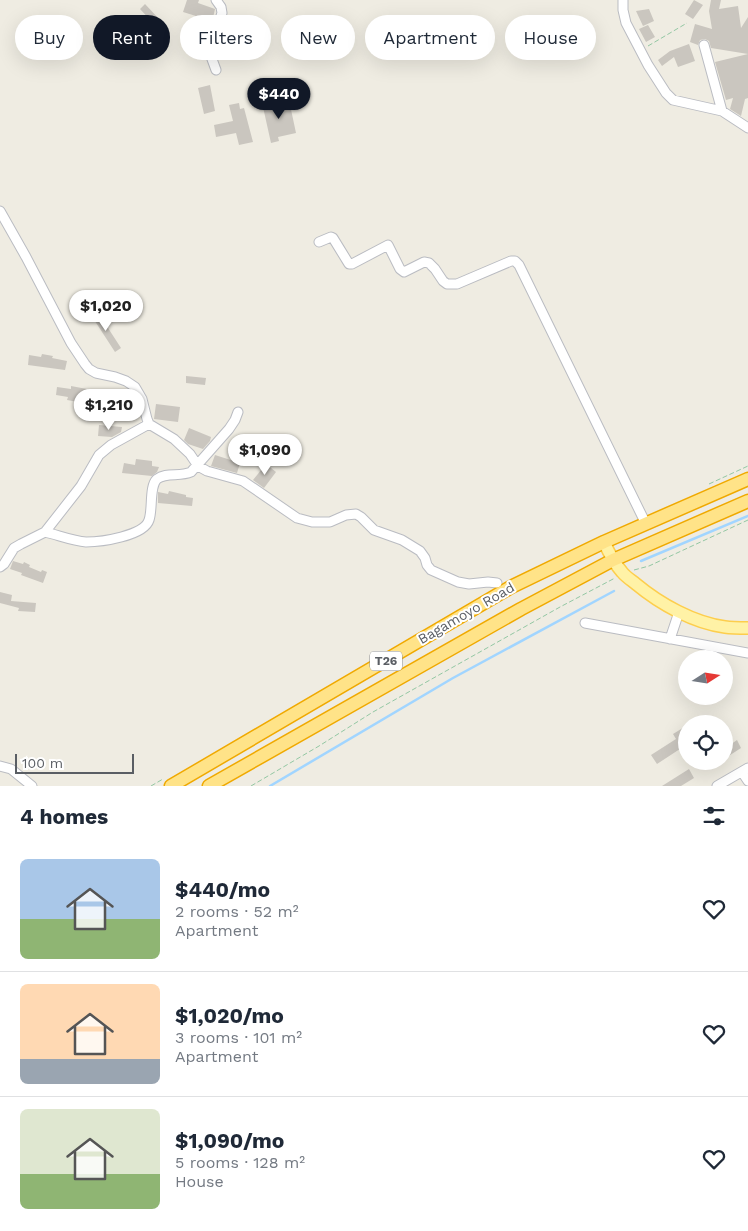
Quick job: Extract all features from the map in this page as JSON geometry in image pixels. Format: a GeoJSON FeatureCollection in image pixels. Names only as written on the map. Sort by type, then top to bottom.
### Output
{"type":"FeatureCollection","features":[{"type":"Feature","properties":{"kind":"highway","name":"Bagamoyo Road"},"geometry":{"type":"LineString","coordinates":[[171,786],[511,586],[604,542],[748,480]]}},
{"type":"Feature","properties":{"kind":"highway","name":"Bagamoyo Road"},"geometry":{"type":"LineString","coordinates":[[209,786],[521,609],[613,560],[748,501]]}},
{"type":"Feature","properties":{"kind":"main road"},"geometry":{"type":"LineString","coordinates":[[604,542],[623,574],[663,604],[702,621],[725,627],[748,628]]}},
{"type":"Feature","properties":{"kind":"street"},"geometry":{"type":"LineString","coordinates":[[216,0],[222,13],[209,51],[216,70]]}},
{"type":"Feature","properties":{"kind":"street"},"geometry":{"type":"LineString","coordinates":[[623,0],[626,23],[666,94],[673,100],[722,111],[748,128]]}},
{"type":"Feature","properties":{"kind":"street"},"geometry":{"type":"LineString","coordinates":[[704,45],[722,111]]}},
{"type":"Feature","properties":{"kind":"street"},"geometry":{"type":"LineString","coordinates":[[0,211],[26,256],[71,343],[85,364],[96,373],[126,381],[134,387],[142,399],[149,424],[174,439],[190,454],[198,466],[207,471],[243,481],[297,518],[312,522],[330,522],[346,515],[356,514],[374,530],[402,540],[420,551],[431,570],[458,582],[468,584],[488,582],[497,584]]}},
{"type":"Feature","properties":{"kind":"street"},"geometry":{"type":"LineString","coordinates":[[319,242],[331,237],[333,238],[349,264],[388,245],[400,269],[404,272],[424,262],[429,263],[447,284],[457,284],[515,261],[519,265],[646,524]]}},
{"type":"Feature","properties":{"kind":"street"},"geometry":{"type":"LineString","coordinates":[[45,532],[84,542],[102,541],[128,535],[141,529],[148,522],[153,485],[156,480],[160,477],[191,472],[229,429],[238,412]]}},
{"type":"Feature","properties":{"kind":"street"},"geometry":{"type":"LineString","coordinates":[[0,567],[14,548],[45,532],[81,486],[99,455],[111,445],[149,424]]}},
{"type":"Feature","properties":{"kind":"street"},"geometry":{"type":"LineString","coordinates":[[670,640],[679,612]]}},
{"type":"Feature","properties":{"kind":"street"},"geometry":{"type":"LineString","coordinates":[[585,623],[748,653]]}},
{"type":"Feature","properties":{"kind":"street"},"geometry":{"type":"LineString","coordinates":[[0,766],[11,769],[32,786]]}},
{"type":"Feature","properties":{"kind":"street"},"geometry":{"type":"LineString","coordinates":[[717,786],[745,770],[748,781]]}},
{"type":"Feature","properties":{"kind":"path"},"geometry":{"type":"LineString","coordinates":[[640,50],[687,23]]}},
{"type":"Feature","properties":{"kind":"path"},"geometry":{"type":"LineString","coordinates":[[251,786],[312,751],[373,712],[560,607],[623,574],[649,566],[748,520]]}},
{"type":"Feature","properties":{"kind":"building"},"geometry":{"type":"Polygon","coordinates":[[[187,0],[199,0],[198,3],[215,9],[214,15],[193,15],[183,12],[187,0]]]}},
{"type":"Feature","properties":{"kind":"building"},"geometry":{"type":"Polygon","coordinates":[[[694,0],[703,5],[693,19],[685,14],[694,0]]]}},
{"type":"Feature","properties":{"kind":"building"},"geometry":{"type":"Polygon","coordinates":[[[711,0],[721,0],[719,9],[738,6],[741,28],[748,17],[748,54],[711,48],[709,41],[705,39],[700,40],[698,45],[690,42],[695,24],[712,29],[709,11],[711,0]]]}},
{"type":"Feature","properties":{"kind":"building"},"geometry":{"type":"Polygon","coordinates":[[[145,4],[155,15],[146,15],[140,9],[145,4]]]}},
{"type":"Feature","properties":{"kind":"building"},"geometry":{"type":"Polygon","coordinates":[[[649,9],[654,21],[643,26],[636,11],[649,9]]]}},
{"type":"Feature","properties":{"kind":"building"},"geometry":{"type":"Polygon","coordinates":[[[648,25],[655,37],[646,42],[639,29],[648,25]]]}},
{"type":"Feature","properties":{"kind":"building"},"geometry":{"type":"Polygon","coordinates":[[[689,44],[695,61],[678,67],[674,57],[662,66],[658,60],[670,51],[689,44]]]}},
{"type":"Feature","properties":{"kind":"building"},"geometry":{"type":"Polygon","coordinates":[[[748,54],[748,98],[745,99],[741,116],[730,109],[733,98],[726,100],[715,62],[748,54]]]}},
{"type":"Feature","properties":{"kind":"building"},"geometry":{"type":"Polygon","coordinates":[[[210,85],[215,111],[204,114],[198,88],[210,85]]]}},
{"type":"Feature","properties":{"kind":"building"},"geometry":{"type":"Polygon","coordinates":[[[289,100],[296,133],[278,137],[279,141],[271,143],[263,107],[289,100]]]}},
{"type":"Feature","properties":{"kind":"building"},"geometry":{"type":"Polygon","coordinates":[[[239,103],[240,109],[244,108],[253,142],[239,145],[236,133],[216,137],[214,125],[233,121],[229,105],[239,103]]]}},
{"type":"Feature","properties":{"kind":"building"},"geometry":{"type":"Polygon","coordinates":[[[97,311],[121,348],[115,352],[91,315],[97,311]]]}},
{"type":"Feature","properties":{"kind":"building"},"geometry":{"type":"Polygon","coordinates":[[[42,354],[67,361],[65,370],[28,365],[29,355],[41,357],[42,354]]]}},
{"type":"Feature","properties":{"kind":"building"},"geometry":{"type":"Polygon","coordinates":[[[186,376],[206,378],[205,385],[186,383],[186,376]]]}},
{"type":"Feature","properties":{"kind":"building"},"geometry":{"type":"Polygon","coordinates":[[[71,386],[87,389],[86,400],[78,399],[78,402],[67,400],[68,397],[56,395],[57,387],[71,389],[71,386]]]}},
{"type":"Feature","properties":{"kind":"building"},"geometry":{"type":"Polygon","coordinates":[[[156,404],[180,407],[178,422],[154,419],[156,404]]]}},
{"type":"Feature","properties":{"kind":"building"},"geometry":{"type":"Polygon","coordinates":[[[99,425],[122,427],[121,432],[112,437],[98,436],[99,425]]]}},
{"type":"Feature","properties":{"kind":"building"},"geometry":{"type":"Polygon","coordinates":[[[189,428],[211,437],[203,449],[188,444],[184,440],[189,428]]]}},
{"type":"Feature","properties":{"kind":"building"},"geometry":{"type":"Polygon","coordinates":[[[215,455],[240,463],[237,473],[211,466],[215,455]]]}},
{"type":"Feature","properties":{"kind":"building"},"geometry":{"type":"Polygon","coordinates":[[[136,459],[152,461],[152,466],[159,467],[157,472],[152,476],[122,473],[124,463],[135,465],[136,459]]]}},
{"type":"Feature","properties":{"kind":"building"},"geometry":{"type":"Polygon","coordinates":[[[266,464],[276,472],[264,488],[253,480],[266,464]]]}},
{"type":"Feature","properties":{"kind":"building"},"geometry":{"type":"Polygon","coordinates":[[[169,491],[193,498],[192,506],[158,503],[158,492],[168,494],[169,491]]]}},
{"type":"Feature","properties":{"kind":"building"},"geometry":{"type":"Polygon","coordinates":[[[13,561],[23,564],[24,562],[30,565],[29,567],[41,572],[42,570],[47,572],[43,583],[10,569],[13,561]]]}},
{"type":"Feature","properties":{"kind":"building"},"geometry":{"type":"Polygon","coordinates":[[[0,592],[12,595],[11,601],[36,603],[35,612],[18,611],[19,608],[0,603],[0,592]]]}},
{"type":"Feature","properties":{"kind":"building"},"geometry":{"type":"Polygon","coordinates":[[[678,731],[678,750],[657,764],[651,755],[676,739],[673,734],[678,731]]]}},
{"type":"Feature","properties":{"kind":"building"},"geometry":{"type":"Polygon","coordinates":[[[737,740],[741,748],[733,753],[733,743],[737,740]]]}},
{"type":"Feature","properties":{"kind":"building"},"geometry":{"type":"Polygon","coordinates":[[[687,770],[690,770],[694,778],[681,786],[662,786],[687,770]]]}},
{"type":"Feature","properties":{"kind":"waterway"},"geometry":{"type":"LineString","coordinates":[[641,561],[748,516]]}},
{"type":"Feature","properties":{"kind":"waterway"},"geometry":{"type":"LineString","coordinates":[[270,786],[453,678],[614,591]]}}]}
